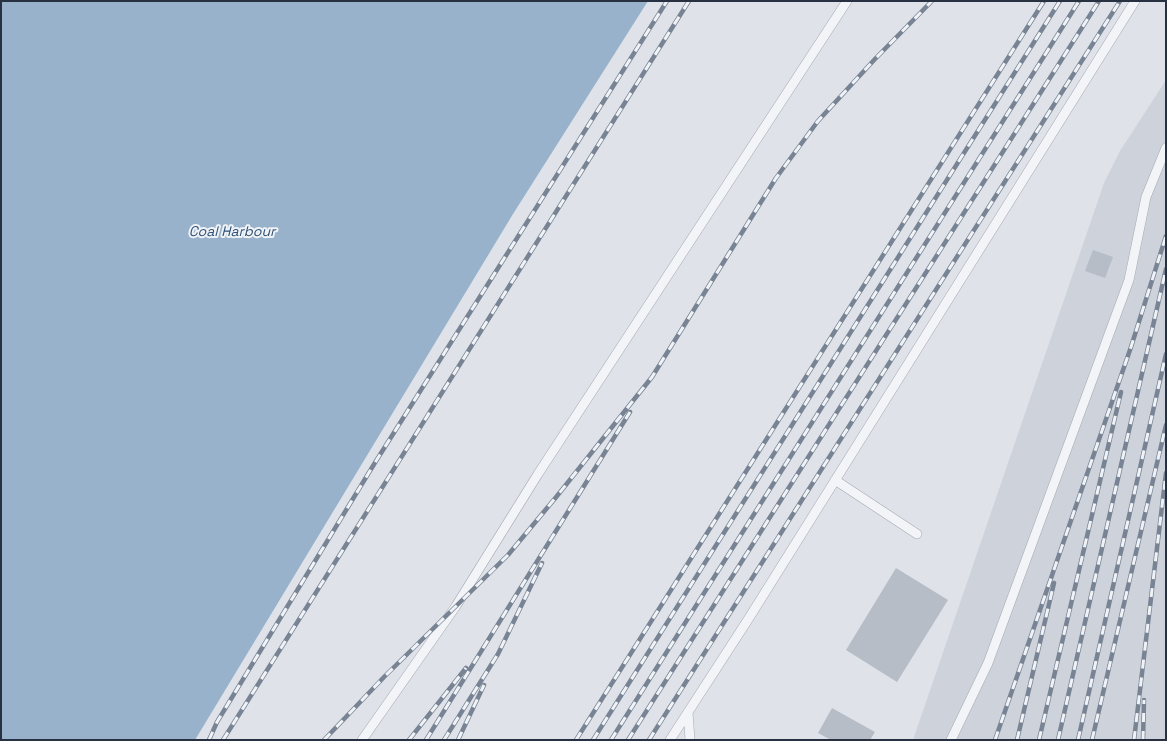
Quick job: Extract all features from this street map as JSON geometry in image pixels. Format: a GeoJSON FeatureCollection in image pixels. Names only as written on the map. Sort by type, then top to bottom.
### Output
{"type":"FeatureCollection","features":[{"type":"Feature","properties":{"kind":"lane"},"geometry":{"type":"LineString","coordinates":[[362,740],[456,606],[538,474],[847,1]]}},
{"type":"Feature","properties":{"kind":"lane"},"geometry":{"type":"LineString","coordinates":[[670,740],[1135,1]]}},
{"type":"Feature","properties":{"kind":"lane"},"geometry":{"type":"LineString","coordinates":[[951,740],[988,663],[1126,287],[1146,197],[1166,148]]}},
{"type":"Feature","properties":{"kind":"lane"},"geometry":{"type":"LineString","coordinates":[[835,480],[917,534]]}},
{"type":"Feature","properties":{"kind":"lane"},"geometry":{"type":"LineString","coordinates":[[688,712],[690,740]]}},
{"type":"Feature","properties":{"kind":"shaded area"},"geometry":{"type":"Polygon","coordinates":[[[1166,80],[1166,740],[913,740],[1104,183],[1120,151],[1166,80]]]}},
{"type":"Feature","properties":{"kind":"water","name":"Coal Harbour"},"geometry":{"type":"Polygon","coordinates":[[[1,1],[648,1],[513,214],[195,740],[1,740],[1,1]]]}},
{"type":"Feature","properties":{"kind":"building"},"geometry":{"type":"Polygon","coordinates":[[[1093,250],[1113,257],[1105,278],[1085,271],[1093,250]]]}},
{"type":"Feature","properties":{"kind":"building"},"geometry":{"type":"Polygon","coordinates":[[[896,568],[948,600],[897,682],[846,650],[896,568]]]}},
{"type":"Feature","properties":{"kind":"building"},"geometry":{"type":"Polygon","coordinates":[[[832,708],[875,732],[870,740],[831,740],[818,733],[832,708]]]}},
{"type":"Feature","properties":{"kind":"railway"},"geometry":{"type":"LineString","coordinates":[[209,740],[217,722],[376,461],[667,1]]}},
{"type":"Feature","properties":{"kind":"railway"},"geometry":{"type":"LineString","coordinates":[[223,740],[689,1]]}},
{"type":"Feature","properties":{"kind":"railway"},"geometry":{"type":"LineString","coordinates":[[324,740],[385,676],[508,555],[557,496],[652,377],[776,178],[818,121],[875,59],[932,1]]}},
{"type":"Feature","properties":{"kind":"railway"},"geometry":{"type":"LineString","coordinates":[[576,740],[1044,1]]}},
{"type":"Feature","properties":{"kind":"railway"},"geometry":{"type":"LineString","coordinates":[[593,740],[1060,1]]}},
{"type":"Feature","properties":{"kind":"railway"},"geometry":{"type":"LineString","coordinates":[[611,740],[1079,1]]}},
{"type":"Feature","properties":{"kind":"railway"},"geometry":{"type":"LineString","coordinates":[[628,740],[1099,1]]}},
{"type":"Feature","properties":{"kind":"railway"},"geometry":{"type":"LineString","coordinates":[[649,740],[1120,1]]}},
{"type":"Feature","properties":{"kind":"railway"},"geometry":{"type":"LineString","coordinates":[[995,740],[1131,347],[1166,236]]}},
{"type":"Feature","properties":{"kind":"railway"},"geometry":{"type":"LineString","coordinates":[[1058,740],[1166,269]]}},
{"type":"Feature","properties":{"kind":"railway"},"geometry":{"type":"LineString","coordinates":[[1078,740],[1166,354]]}},
{"type":"Feature","properties":{"kind":"railway"},"geometry":{"type":"LineString","coordinates":[[1039,740],[1121,392]]}},
{"type":"Feature","properties":{"kind":"railway"},"geometry":{"type":"LineString","coordinates":[[426,740],[630,412]]}},
{"type":"Feature","properties":{"kind":"railway"},"geometry":{"type":"LineString","coordinates":[[1092,740],[1166,425]]}},
{"type":"Feature","properties":{"kind":"railway"},"geometry":{"type":"LineString","coordinates":[[1134,740],[1166,473]]}},
{"type":"Feature","properties":{"kind":"railway"},"geometry":{"type":"LineString","coordinates":[[444,740],[498,654],[542,563]]}},
{"type":"Feature","properties":{"kind":"railway"},"geometry":{"type":"LineString","coordinates":[[1017,740],[1054,583]]}},
{"type":"Feature","properties":{"kind":"railway"},"geometry":{"type":"LineString","coordinates":[[409,740],[466,668]]}},
{"type":"Feature","properties":{"kind":"railway"},"geometry":{"type":"LineString","coordinates":[[458,740],[484,685]]}},
{"type":"Feature","properties":{"kind":"railway"},"geometry":{"type":"LineString","coordinates":[[1143,740],[1144,700]]}}]}
